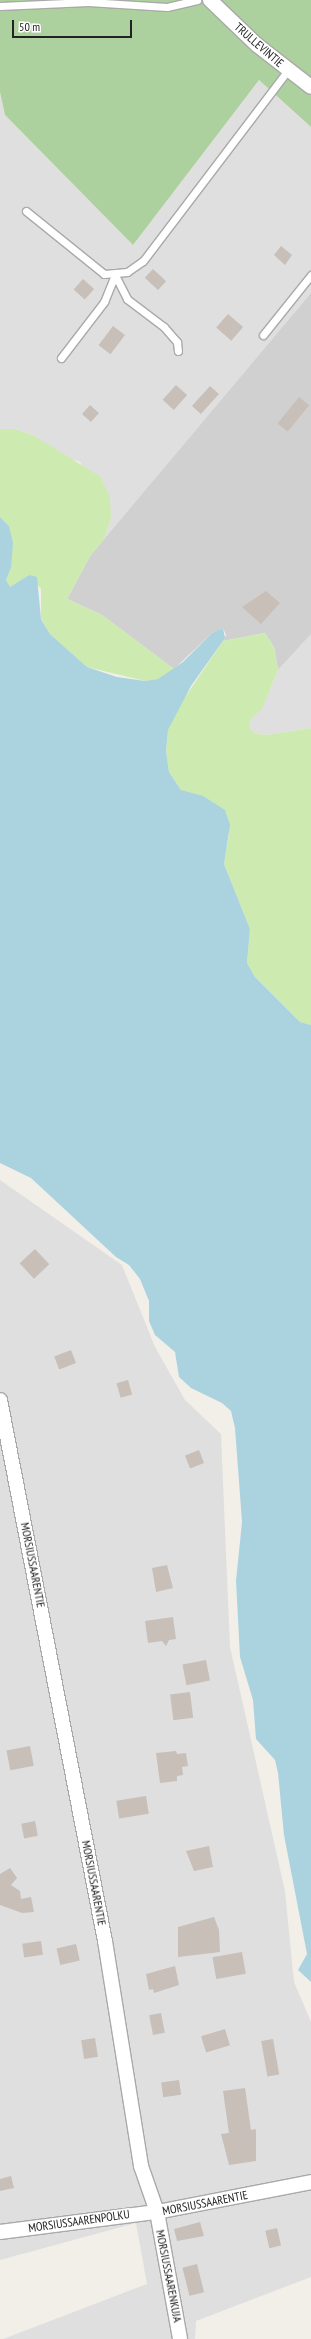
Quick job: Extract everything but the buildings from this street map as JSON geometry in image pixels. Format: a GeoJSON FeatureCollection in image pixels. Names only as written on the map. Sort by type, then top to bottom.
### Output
{"type":"FeatureCollection","features":[{"type":"Feature","properties":{"kind":"street","name":"TRULLEVINTIE"},"geometry":{"type":"LineString","coordinates":[[210,0],[288,70],[311,87]]}},
{"type":"Feature","properties":{"kind":"street","name":"MORSIUSSAARENTIE"},"geometry":{"type":"LineString","coordinates":[[0,1400],[105,1941],[141,2166],[157,2212],[311,2182]]}},
{"type":"Feature","properties":{"kind":"street","name":"MORSIUSSAARENPOLKU"},"geometry":{"type":"LineString","coordinates":[[0,2232],[157,2212]]}},
{"type":"Feature","properties":{"kind":"street","name":"MORSIUSSAARENKUJA"},"geometry":{"type":"LineString","coordinates":[[157,2212],[180,2339]]}},
{"type":"Feature","properties":{"kind":"lane"},"geometry":{"type":"LineString","coordinates":[[0,6],[88,2],[167,7],[197,0]]}},
{"type":"Feature","properties":{"kind":"lane"},"geometry":{"type":"LineString","coordinates":[[61,358],[104,302],[115,276],[128,272],[142,261],[288,70]]}},
{"type":"Feature","properties":{"kind":"lane"},"geometry":{"type":"LineString","coordinates":[[26,211],[90,265],[115,276],[127,299],[164,327],[176,342],[178,351]]}},
{"type":"Feature","properties":{"kind":"lane"},"geometry":{"type":"LineString","coordinates":[[263,335],[311,275]]}},
{"type":"Feature","properties":{"kind":"shaded area"},"geometry":{"type":"Polygon","coordinates":[[[259,80],[311,127],[311,293],[104,540],[111,518],[80,462],[60,455],[33,435],[15,429],[0,429],[0,92],[5,115],[133,245],[259,80]]]}},
{"type":"Feature","properties":{"kind":"shaded area"},"geometry":{"type":"Polygon","coordinates":[[[311,293],[311,634],[278,670],[274,647],[265,633],[223,641],[226,635],[223,628],[212,633],[174,669],[102,615],[67,599],[90,556],[311,293]]]}},
{"type":"Feature","properties":{"kind":"shaded area"},"geometry":{"type":"Polygon","coordinates":[[[311,634],[311,728],[266,735],[254,733],[249,726],[251,719],[262,708],[278,670],[311,634]]]}},
{"type":"Feature","properties":{"kind":"shaded area"},"geometry":{"type":"Polygon","coordinates":[[[0,1180],[122,1265],[155,1347],[185,1400],[221,1434],[230,1647],[285,1891],[294,1982],[311,2022],[311,2277],[196,2321],[195,2339],[3,2339],[147,2284],[136,2223],[0,2260],[0,1180]]]}},
{"type":"Feature","properties":{"kind":"green space"},"geometry":{"type":"Polygon","coordinates":[[[0,0],[311,0],[311,127],[259,80],[133,245],[5,115],[0,92],[0,0]]]}},
{"type":"Feature","properties":{"kind":"green space"},"geometry":{"type":"Polygon","coordinates":[[[0,429],[15,429],[33,435],[101,477],[110,498],[111,518],[104,540],[90,556],[67,599],[102,615],[174,669],[159,679],[145,681],[87,667],[50,634],[41,618],[41,589],[29,575],[10,588],[6,580],[11,568],[9,526],[0,517],[0,429]]]}},
{"type":"Feature","properties":{"kind":"green space"},"geometry":{"type":"Polygon","coordinates":[[[265,633],[274,647],[278,670],[262,709],[251,719],[249,726],[254,733],[266,735],[311,728],[311,1025],[300,1022],[255,977],[247,963],[250,929],[224,864],[229,834],[181,790],[169,772],[166,751],[168,730],[179,706],[223,641],[265,633]]]}},
{"type":"Feature","properties":{"kind":"water"},"geometry":{"type":"Polygon","coordinates":[[[0,517],[9,526],[13,543],[11,568],[6,580],[10,587],[29,575],[37,577],[41,619],[50,634],[87,667],[117,677],[145,681],[158,679],[183,662],[212,633],[223,628],[225,638],[191,686],[168,730],[166,751],[169,772],[181,790],[203,796],[225,810],[230,825],[224,864],[250,929],[247,963],[255,977],[300,1022],[311,1025],[311,1982],[298,1970],[307,1954],[284,1835],[278,1773],[275,1760],[256,1739],[253,1700],[240,1657],[236,1581],[242,1522],[235,1428],[231,1411],[222,1403],[191,1388],[179,1377],[175,1352],[155,1335],[149,1321],[149,1301],[140,1279],[129,1265],[116,1257],[31,1178],[0,1163],[0,517]]]}}]}
